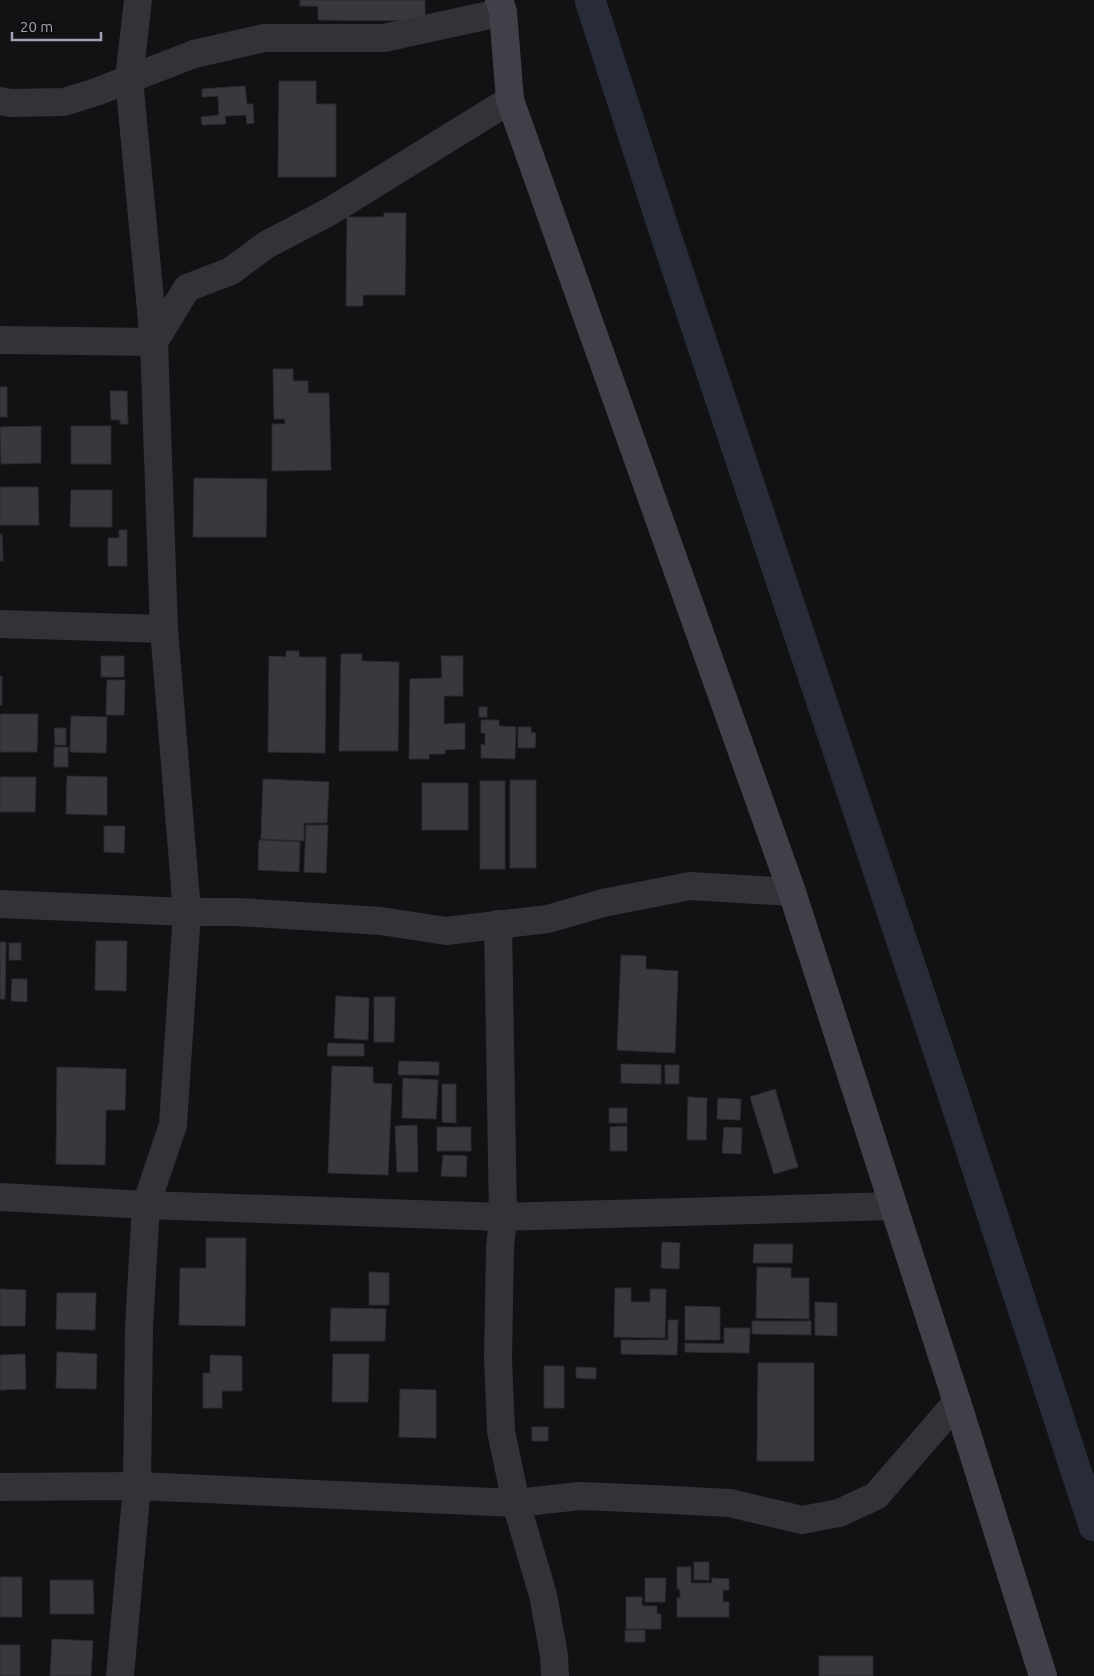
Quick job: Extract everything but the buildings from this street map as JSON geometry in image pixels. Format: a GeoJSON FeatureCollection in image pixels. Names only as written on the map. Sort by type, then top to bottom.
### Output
{"type":"FeatureCollection","features":[{"type":"Feature","properties":{"kind":"street"},"geometry":{"type":"LineString","coordinates":[[120,1676],[137,1486],[139,1327],[146,1205],[172,1125],[187,912],[164,629],[154,342],[129,79],[138,0]]}},
{"type":"Feature","properties":{"kind":"street"},"geometry":{"type":"LineString","coordinates":[[0,101],[10,103],[64,102],[194,54],[264,38],[384,38],[501,6],[510,100],[792,892],[957,1402],[1043,1676]]}},
{"type":"Feature","properties":{"kind":"street"},"geometry":{"type":"LineString","coordinates":[[154,342],[187,288],[231,271],[266,245],[330,212],[510,100]]}},
{"type":"Feature","properties":{"kind":"street"},"geometry":{"type":"LineString","coordinates":[[0,340],[154,342]]}},
{"type":"Feature","properties":{"kind":"street"},"geometry":{"type":"LineString","coordinates":[[0,624],[164,629]]}},
{"type":"Feature","properties":{"kind":"street"},"geometry":{"type":"LineString","coordinates":[[0,904],[187,912],[238,912],[381,921],[446,931],[548,919],[603,903],[690,886],[792,892]]}},
{"type":"Feature","properties":{"kind":"street"},"geometry":{"type":"LineString","coordinates":[[498,924],[503,1217],[500,1248],[498,1358],[501,1431],[516,1503],[543,1595],[554,1655],[555,1676]]}},
{"type":"Feature","properties":{"kind":"street"},"geometry":{"type":"LineString","coordinates":[[0,1197],[146,1205],[503,1217],[893,1206]]}},
{"type":"Feature","properties":{"kind":"street"},"geometry":{"type":"LineString","coordinates":[[0,1487],[137,1486],[516,1503],[580,1496],[730,1503],[802,1520],[839,1513],[876,1496],[957,1402]]}},
{"type":"Feature","properties":{"kind":"waterway"},"geometry":{"type":"LineString","coordinates":[[590,0],[663,227],[952,1091],[1094,1526]]}}]}
